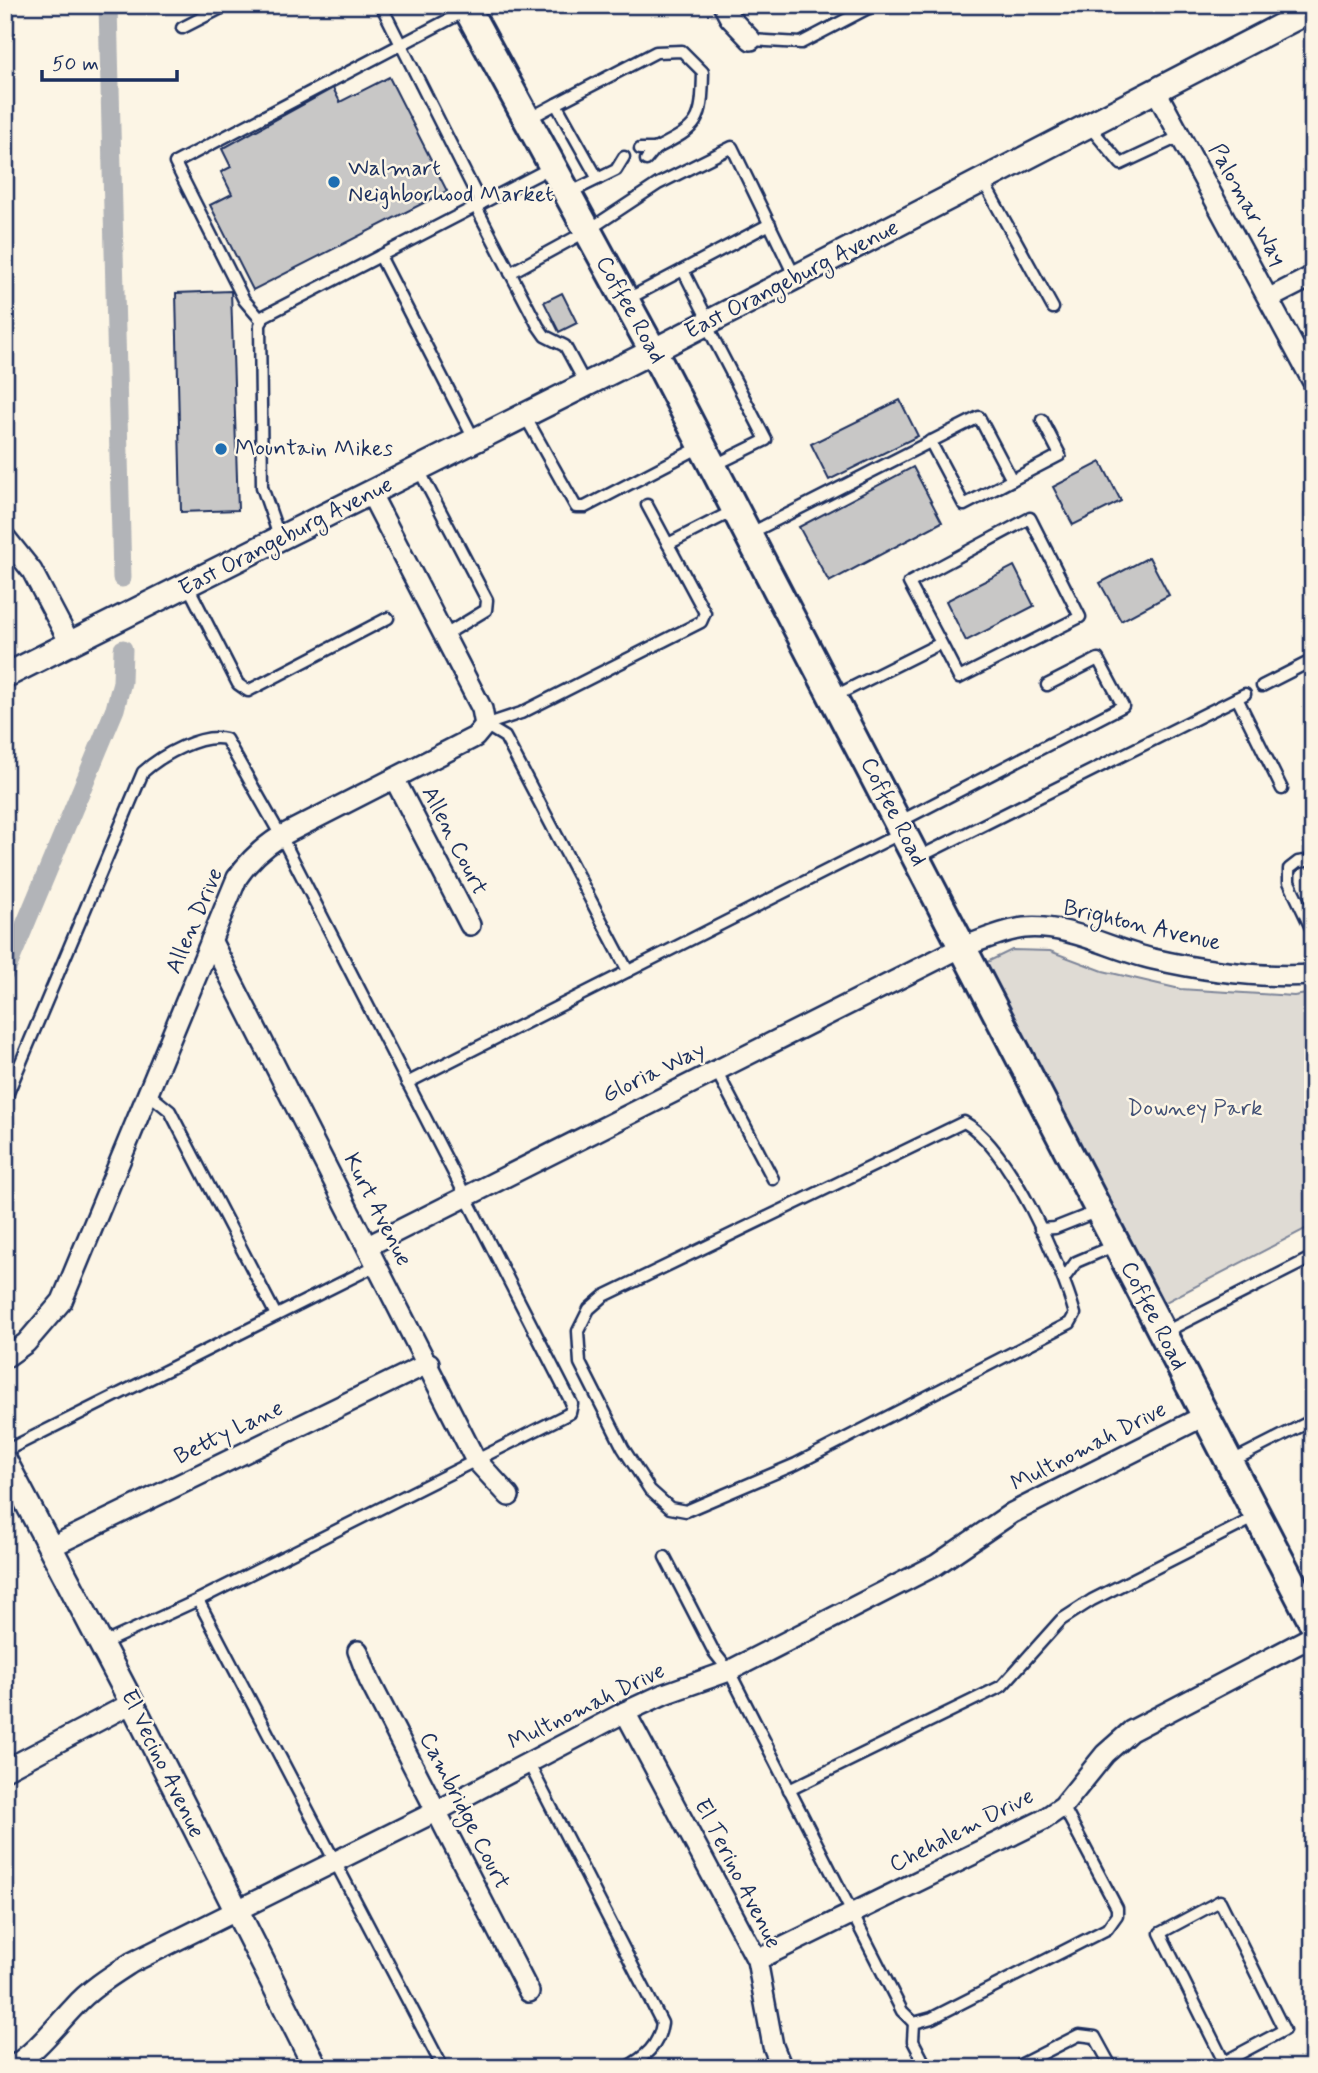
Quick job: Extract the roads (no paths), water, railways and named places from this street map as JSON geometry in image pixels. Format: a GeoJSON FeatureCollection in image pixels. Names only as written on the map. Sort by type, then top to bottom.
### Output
{"type":"FeatureCollection","features":[{"type":"Feature","properties":{"kind":"main road","name":"Coffee Road"},"geometry":{"type":"LineString","coordinates":[[470,7],[526,120],[708,456],[1313,1623]]}},
{"type":"Feature","properties":{"kind":"street"},"geometry":{"type":"LineString","coordinates":[[723,5],[730,18],[751,40]]}},
{"type":"Feature","properties":{"kind":"street","name":"East Orangeburg Avenue"},"geometry":{"type":"LineString","coordinates":[[5,676],[708,323],[1313,9]]}},
{"type":"Feature","properties":{"kind":"street","name":"Palomar Way"},"geometry":{"type":"LineString","coordinates":[[1156,91],[1313,382]]}},
{"type":"Feature","properties":{"kind":"street"},"geometry":{"type":"LineString","coordinates":[[1270,298],[1313,276]]}},
{"type":"Feature","properties":{"kind":"street"},"geometry":{"type":"LineString","coordinates":[[371,494],[482,709],[485,726]]}},
{"type":"Feature","properties":{"kind":"street"},"geometry":{"type":"LineString","coordinates":[[5,537],[32,570],[71,645]]}},
{"type":"Feature","properties":{"kind":"street","name":"Allen Drive"},"geometry":{"type":"LineString","coordinates":[[5,1358],[35,1334],[62,1301],[243,870],[265,846],[281,836],[475,737],[485,726]]}},
{"type":"Feature","properties":{"kind":"street","name":"Allen Court"},"geometry":{"type":"LineString","coordinates":[[395,780],[470,925]]}},
{"type":"Feature","properties":{"kind":"street","name":"Brighton Avenue"},"geometry":{"type":"LineString","coordinates":[[962,947],[1022,928],[1064,929],[1152,959],[1205,970],[1313,975]]}},
{"type":"Feature","properties":{"kind":"street","name":"Kurt Avenue"},"geometry":{"type":"LineString","coordinates":[[212,940],[429,1363],[475,1459],[509,1496]]}},
{"type":"Feature","properties":{"kind":"street","name":"Gloria Way"},"geometry":{"type":"LineString","coordinates":[[368,1247],[962,947]]}},
{"type":"Feature","properties":{"kind":"street","name":"Betty Lane"},"geometry":{"type":"LineString","coordinates":[[51,1547],[429,1363]]}},
{"type":"Feature","properties":{"kind":"street","name":"Multnomah Drive"},"geometry":{"type":"LineString","coordinates":[[10,2068],[44,2042],[75,2006],[101,1982],[625,1712],[664,1694],[729,1671],[936,1565],[1012,1513],[1204,1416]]}},
{"type":"Feature","properties":{"kind":"street","name":"El Vecino Avenue"},"geometry":{"type":"LineString","coordinates":[[5,1461],[132,1703],[316,2068]]}},
{"type":"Feature","properties":{"kind":"street","name":"Chehalem Drive"},"geometry":{"type":"LineString","coordinates":[[757,1960],[1043,1820],[1063,1806],[1105,1754],[1131,1731],[1313,1636]]}},
{"type":"Feature","properties":{"kind":"street","name":"Cambridge Court"},"geometry":{"type":"LineString","coordinates":[[358,1651],[369,1680],[529,1992]]}},
{"type":"Feature","properties":{"kind":"street"},"geometry":{"type":"LineString","coordinates":[[5,1770],[132,1703]]}},
{"type":"Feature","properties":{"kind":"street","name":"El Terino Avenue"},"geometry":{"type":"LineString","coordinates":[[625,1712],[757,1960],[773,2046],[782,2068]]}},
{"type":"Feature","properties":{"kind":"lane"},"geometry":{"type":"LineString","coordinates":[[181,28],[227,5]]}},
{"type":"Feature","properties":{"kind":"lane"},"geometry":{"type":"LineString","coordinates":[[381,5],[538,326],[545,336],[565,346],[586,385]]}},
{"type":"Feature","properties":{"kind":"lane"},"geometry":{"type":"LineString","coordinates":[[751,40],[801,43],[874,5]]}},
{"type":"Feature","properties":{"kind":"lane"},"geometry":{"type":"LineString","coordinates":[[262,321],[244,300],[175,163],[470,7]]}},
{"type":"Feature","properties":{"kind":"lane"},"geometry":{"type":"LineString","coordinates":[[526,120],[656,52],[682,51],[702,72],[699,118],[686,133],[654,149],[640,149]]}},
{"type":"Feature","properties":{"kind":"lane"},"geometry":{"type":"LineString","coordinates":[[556,104],[598,179]]}},
{"type":"Feature","properties":{"kind":"lane"},"geometry":{"type":"LineString","coordinates":[[1089,126],[1121,164],[1181,136]]}},
{"type":"Feature","properties":{"kind":"lane"},"geometry":{"type":"LineString","coordinates":[[510,273],[587,231],[658,184],[732,148],[795,278]]}},
{"type":"Feature","properties":{"kind":"lane"},"geometry":{"type":"LineString","coordinates":[[646,160],[654,149]]}},
{"type":"Feature","properties":{"kind":"lane"},"geometry":{"type":"LineString","coordinates":[[616,170],[624,157]]}},
{"type":"Feature","properties":{"kind":"lane"},"geometry":{"type":"LineString","coordinates":[[280,540],[262,487],[264,316],[552,167]]}},
{"type":"Feature","properties":{"kind":"lane"},"geometry":{"type":"LineString","coordinates":[[567,194],[616,170],[629,168]]}},
{"type":"Feature","properties":{"kind":"lane"},"geometry":{"type":"LineString","coordinates":[[983,181],[1053,309]]}},
{"type":"Feature","properties":{"kind":"lane"},"geometry":{"type":"LineString","coordinates":[[625,300],[769,224]]}},
{"type":"Feature","properties":{"kind":"lane"},"geometry":{"type":"LineString","coordinates":[[380,256],[475,441]]}},
{"type":"Feature","properties":{"kind":"lane"},"geometry":{"type":"LineString","coordinates":[[525,416],[576,507],[585,507],[708,456],[766,440],[683,270]]}},
{"type":"Feature","properties":{"kind":"lane"},"geometry":{"type":"LineString","coordinates":[[749,535],[979,417],[1012,480]]}},
{"type":"Feature","properties":{"kind":"lane"},"geometry":{"type":"LineString","coordinates":[[930,441],[964,505],[1060,455],[1042,420]]}},
{"type":"Feature","properties":{"kind":"lane"},"geometry":{"type":"LineString","coordinates":[[419,470],[487,600],[486,610],[445,635]]}},
{"type":"Feature","properties":{"kind":"lane"},"geometry":{"type":"LineString","coordinates":[[485,726],[521,713],[701,622],[705,613],[647,505]]}},
{"type":"Feature","properties":{"kind":"lane"},"geometry":{"type":"LineString","coordinates":[[668,544],[735,509]]}},
{"type":"Feature","properties":{"kind":"lane"},"geometry":{"type":"LineString","coordinates":[[1030,518],[1080,617],[959,678],[941,643],[909,583],[1030,518]]}},
{"type":"Feature","properties":{"kind":"lane"},"geometry":{"type":"LineString","coordinates":[[188,586],[238,684],[248,691],[388,618]]}},
{"type":"Feature","properties":{"kind":"lane"},"geometry":{"type":"LineString","coordinates":[[833,698],[941,643]]}},
{"type":"Feature","properties":{"kind":"lane"},"geometry":{"type":"LineString","coordinates":[[407,1083],[628,971],[1123,706],[1098,659],[1047,685]]}},
{"type":"Feature","properties":{"kind":"lane"},"geometry":{"type":"LineString","coordinates":[[1262,686],[1313,660]]}},
{"type":"Feature","properties":{"kind":"lane"},"geometry":{"type":"LineString","coordinates":[[917,858],[1241,696],[1282,789]]}},
{"type":"Feature","properties":{"kind":"lane"},"geometry":{"type":"LineString","coordinates":[[485,726],[505,737],[628,971]]}},
{"type":"Feature","properties":{"kind":"lane"},"geometry":{"type":"LineString","coordinates":[[5,1100],[143,772],[154,762],[212,735],[226,739],[281,836],[572,1404],[570,1413],[198,1600],[102,1645]]}},
{"type":"Feature","properties":{"kind":"lane"},"geometry":{"type":"LineString","coordinates":[[1313,860],[1298,862],[1289,869],[1289,882],[1313,932]]}},
{"type":"Feature","properties":{"kind":"lane"},"geometry":{"type":"LineString","coordinates":[[716,1069],[774,1179]]}},
{"type":"Feature","properties":{"kind":"lane"},"geometry":{"type":"LineString","coordinates":[[149,1094],[170,1111],[276,1315]]}},
{"type":"Feature","properties":{"kind":"lane"},"geometry":{"type":"LineString","coordinates":[[964,1122],[980,1131],[1000,1156],[1040,1229],[1065,1277],[1076,1314],[1070,1323],[1054,1334],[796,1464],[686,1511],[670,1508],[650,1490],[623,1448],[580,1363],[578,1331],[589,1309],[604,1296],[964,1122]]}},
{"type":"Feature","properties":{"kind":"lane"},"geometry":{"type":"LineString","coordinates":[[1040,1229],[1055,1228],[1098,1210]]}},
{"type":"Feature","properties":{"kind":"lane"},"geometry":{"type":"LineString","coordinates":[[1065,1277],[1076,1262],[1116,1245]]}},
{"type":"Feature","properties":{"kind":"lane"},"geometry":{"type":"LineString","coordinates":[[1161,1334],[1313,1257]]}},
{"type":"Feature","properties":{"kind":"lane"},"geometry":{"type":"LineString","coordinates":[[5,1451],[378,1264]]}},
{"type":"Feature","properties":{"kind":"lane"},"geometry":{"type":"LineString","coordinates":[[1228,1462],[1313,1420]]}},
{"type":"Feature","properties":{"kind":"lane"},"geometry":{"type":"LineString","coordinates":[[789,1790],[1002,1686],[1061,1620],[1092,1600],[1257,1517]]}},
{"type":"Feature","properties":{"kind":"lane"},"geometry":{"type":"LineString","coordinates":[[665,1557],[714,1652],[729,1671],[902,2011],[914,2023],[913,2040],[926,2068]]}},
{"type":"Feature","properties":{"kind":"lane"},"geometry":{"type":"LineString","coordinates":[[198,1600],[443,2068]]}},
{"type":"Feature","properties":{"kind":"lane"},"geometry":{"type":"LineString","coordinates":[[528,1762],[662,2023],[660,2038],[644,2058],[625,2068]]}},
{"type":"Feature","properties":{"kind":"lane"},"geometry":{"type":"LineString","coordinates":[[914,2023],[932,2018],[1107,1928],[1116,1915],[1117,1908],[1063,1806]]}},
{"type":"Feature","properties":{"kind":"lane"},"geometry":{"type":"LineString","coordinates":[[1220,1901],[1284,2030],[1225,2065],[1160,1933],[1220,1901]]}},
{"type":"Feature","properties":{"kind":"lane"},"geometry":{"type":"LineString","coordinates":[[1022,2064],[1079,2035],[1095,2037],[1112,2068]]}},
{"type":"Feature","properties":{"kind":"waterway"},"geometry":{"type":"LineString","coordinates":[[108,5],[122,578]]}},
{"type":"Feature","properties":{"kind":"waterway"},"geometry":{"type":"LineString","coordinates":[[5,973],[115,709],[122,682],[123,649]]}},
{"type":"Feature","properties":{"kind":"place","name":"Walmart Neighborhood Market"},"geometry":{"type":"Point","coordinates":[334,182]}},
{"type":"Feature","properties":{"kind":"place","name":"Mountain Mikes"},"geometry":{"type":"Point","coordinates":[221,449]}},
{"type":"Feature","properties":{"kind":"park label","name":"Downey Park"},"geometry":{"type":"Point","coordinates":[1195,1109]}}]}
